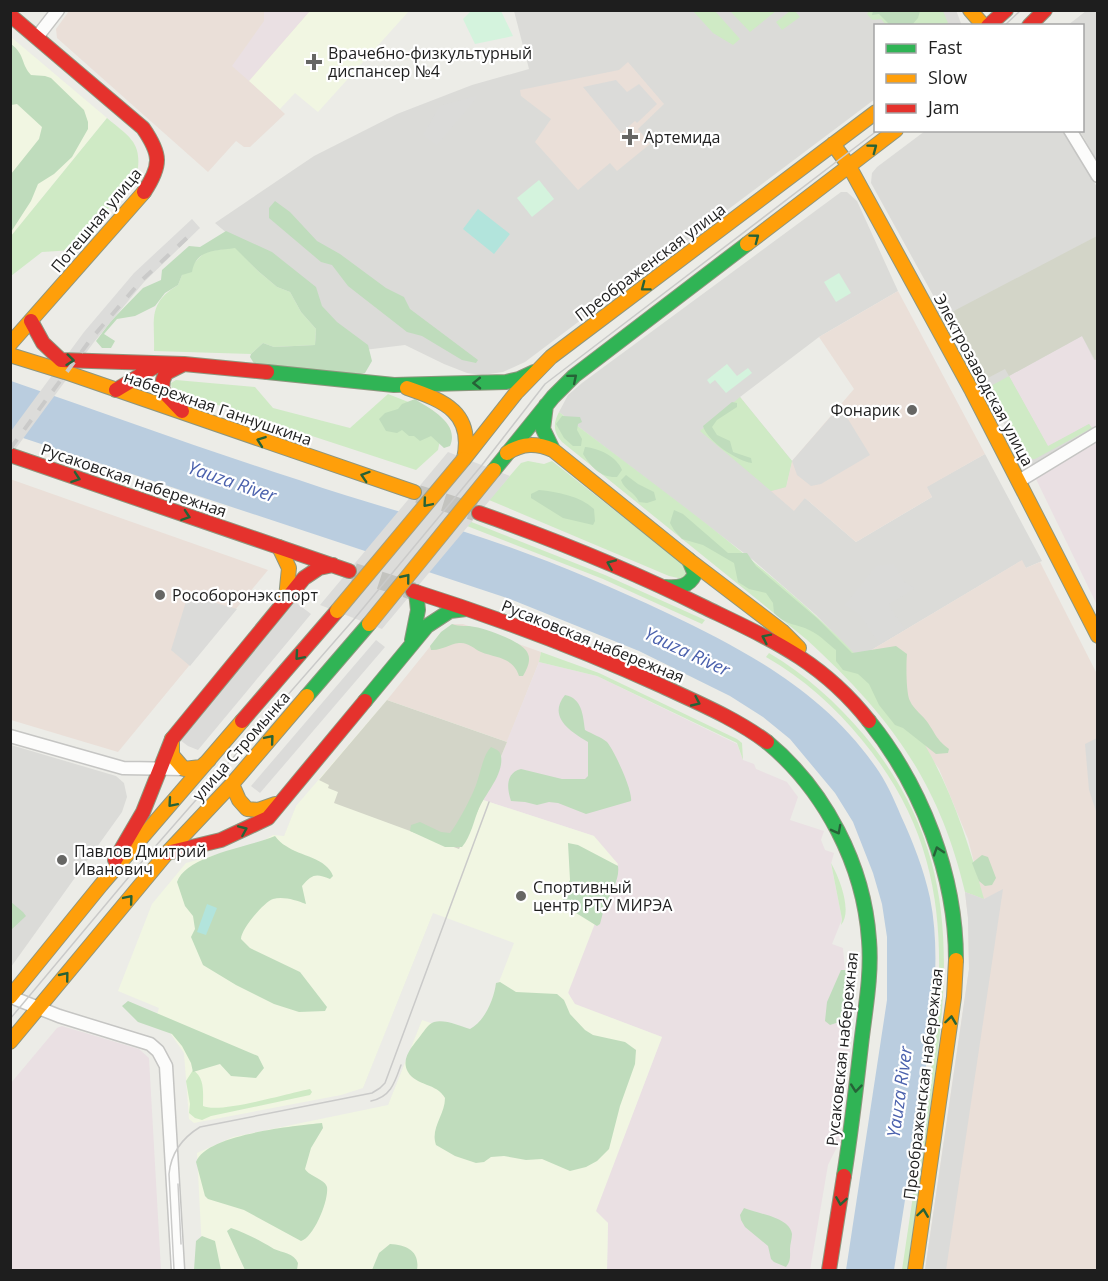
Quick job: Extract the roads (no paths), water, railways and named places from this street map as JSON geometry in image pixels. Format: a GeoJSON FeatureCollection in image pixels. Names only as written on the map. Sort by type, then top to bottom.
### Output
{"type":"FeatureCollection","features":[{"type":"Feature","properties":{"kind":"main road"},"geometry":{"type":"LineString","coordinates":[[970,10],[982,24]]}},
{"type":"Feature","properties":{"kind":"main road"},"geometry":{"type":"LineString","coordinates":[[990,24],[1006,10]]}},
{"type":"Feature","properties":{"kind":"main road"},"geometry":{"type":"LineString","coordinates":[[1031,24],[1045,10]]}},
{"type":"Feature","properties":{"kind":"main road","name":"Потешная улица"},"geometry":{"type":"LineString","coordinates":[[10,15],[143,128],[155,145],[159,160],[155,177],[144,192],[10,344]]}},
{"type":"Feature","properties":{"kind":"main road","name":"Преображенская улица"},"geometry":{"type":"LineString","coordinates":[[464,459],[501,410],[534,372],[874,113]]}},
{"type":"Feature","properties":{"kind":"main road"},"geometry":{"type":"LineString","coordinates":[[507,453],[546,405],[574,376],[893,132]]}},
{"type":"Feature","properties":{"kind":"main road","name":"Электрозаводская улица"},"geometry":{"type":"LineString","coordinates":[[833,144],[849,166],[1019,481],[1098,636]]}},
{"type":"Feature","properties":{"kind":"main road"},"geometry":{"type":"LineString","coordinates":[[32,321],[38,339],[61,360],[184,364],[394,385],[507,382],[534,372]]}},
{"type":"Feature","properties":{"kind":"main road"},"geometry":{"type":"LineString","coordinates":[[32,321],[31,341],[39,358],[46,366]]}},
{"type":"Feature","properties":{"kind":"main road","name":"набережная Ганнушкина"},"geometry":{"type":"LineString","coordinates":[[10,355],[414,492]]}},
{"type":"Feature","properties":{"kind":"main road"},"geometry":{"type":"LineString","coordinates":[[116,390],[159,364]]}},
{"type":"Feature","properties":{"kind":"main road"},"geometry":{"type":"LineString","coordinates":[[184,364],[170,369],[164,375],[162,390],[186,414]]}},
{"type":"Feature","properties":{"kind":"main road"},"geometry":{"type":"LineString","coordinates":[[394,385],[428,396],[450,408],[459,416],[467,428],[469,437],[464,459]]}},
{"type":"Feature","properties":{"kind":"main road"},"geometry":{"type":"LineString","coordinates":[[546,405],[542,417],[542,429],[553,450]]}},
{"type":"Feature","properties":{"kind":"main road"},"geometry":{"type":"LineString","coordinates":[[507,453],[516,447],[528,444],[538,444],[553,450],[689,560],[782,631],[833,681]]}},
{"type":"Feature","properties":{"kind":"main road","name":"улица Стромынка"},"geometry":{"type":"LineString","coordinates":[[10,1042],[167,853],[232,784],[369,624],[507,453]]}},
{"type":"Feature","properties":{"kind":"main road","name":"Русаковская набережная"},"geometry":{"type":"LineString","coordinates":[[10,455],[349,571]]}},
{"type":"Feature","properties":{"kind":"main road","name":"улица Стромынка"},"geometry":{"type":"LineString","coordinates":[[10,997],[101,885],[337,611],[464,459]]}},
{"type":"Feature","properties":{"kind":"main road","name":"Преображенская набережная"},"geometry":{"type":"LineString","coordinates":[[479,513],[537,533],[665,587],[783,646],[833,681],[861,711],[913,787],[941,858],[952,908],[955,959],[954,997],[915,1270]]}},
{"type":"Feature","properties":{"kind":"main road"},"geometry":{"type":"LineString","coordinates":[[279,547],[289,568],[286,598]]}},
{"type":"Feature","properties":{"kind":"main road"},"geometry":{"type":"LineString","coordinates":[[665,587],[686,586],[692,582],[695,574],[689,560]]}},
{"type":"Feature","properties":{"kind":"main road"},"geometry":{"type":"LineString","coordinates":[[101,885],[143,812],[172,739],[304,578],[319,568],[333,565]]}},
{"type":"Feature","properties":{"kind":"main road","name":"Русаковская набережная"},"geometry":{"type":"LineString","coordinates":[[409,647],[418,618],[419,601],[415,592],[467,609],[629,670],[720,713],[752,731],[778,751],[822,802],[848,851],[865,907],[869,951],[868,984],[850,1143],[829,1270]]}},
{"type":"Feature","properties":{"kind":"main road"},"geometry":{"type":"LineString","coordinates":[[167,853],[221,840],[268,818],[434,619],[450,611],[467,609]]}},
{"type":"Feature","properties":{"kind":"main road"},"geometry":{"type":"LineString","coordinates":[[172,739],[172,755],[184,769],[201,766],[210,759]]}},
{"type":"Feature","properties":{"kind":"main road"},"geometry":{"type":"LineString","coordinates":[[232,784],[241,804],[250,811],[265,809],[282,801]]}},
{"type":"Feature","properties":{"kind":"street"},"geometry":{"type":"LineString","coordinates":[[37,38],[58,10]]}},
{"type":"Feature","properties":{"kind":"street"},"geometry":{"type":"LineString","coordinates":[[1071,132],[1098,176]]}},
{"type":"Feature","properties":{"kind":"street"},"geometry":{"type":"LineString","coordinates":[[1019,481],[1098,433]]}},
{"type":"Feature","properties":{"kind":"street"},"geometry":{"type":"LineString","coordinates":[[10,736],[123,768],[184,769]]}},
{"type":"Feature","properties":{"kind":"street"},"geometry":{"type":"LineString","coordinates":[[10,997],[38,1009],[142,1041],[158,1051],[164,1059],[172,1137],[178,1270]]}},
{"type":"Feature","properties":{"kind":"water","name":"Yauza River"},"geometry":{"type":"Polygon","coordinates":[[[11,381],[340,494],[444,525],[567,569],[697,627],[726,643],[782,676],[832,716],[875,766],[890,790],[918,856],[928,888],[935,932],[931,1034],[894,1270],[846,1270],[887,1000],[887,937],[882,904],[873,873],[853,822],[835,793],[790,739],[763,717],[730,696],[639,651],[510,599],[11,434],[11,381]]]}},
{"type":"Feature","properties":{"kind":"tunnel"},"geometry":{"type":"LineString","coordinates":[[418,494],[475,512]]}},
{"type":"Feature","properties":{"kind":"tunnel"},"geometry":{"type":"LineString","coordinates":[[354,572],[413,591]]}},
{"type":"Feature","properties":{"kind":"tram line"},"geometry":{"type":"LineString","coordinates":[[1006,24],[1021,10]]}},
{"type":"Feature","properties":{"kind":"tram line"},"geometry":{"type":"LineString","coordinates":[[10,1019],[133,872],[355,618],[482,465],[545,384],[875,132]]}},
{"type":"Feature","properties":{"kind":"tram line"},"geometry":{"type":"LineString","coordinates":[[174,1270],[169,1174],[172,1159],[188,1136],[200,1127],[372,1093],[385,1083],[489,802]]}},
{"type":"Feature","properties":{"kind":"tram line"},"geometry":{"type":"LineString","coordinates":[[371,1101],[388,1092],[401,1065]]}},
{"type":"Feature","properties":{"kind":"tram line"},"geometry":{"type":"LineString","coordinates":[[178,1184],[181,1244]]}},
{"type":"Feature","properties":{"kind":"railway"},"geometry":{"type":"LineString","coordinates":[[10,449],[91,339],[141,281],[192,233]]}},
{"type":"Feature","properties":{"kind":"place","name":"Врачебно-физкультурный диспансер №4"},"geometry":{"type":"Point","coordinates":[314,62]}},
{"type":"Feature","properties":{"kind":"place","name":"Артемида"},"geometry":{"type":"Point","coordinates":[630,137]}},
{"type":"Feature","properties":{"kind":"place","name":"Фонарик"},"geometry":{"type":"Point","coordinates":[912,410]}},
{"type":"Feature","properties":{"kind":"place","name":"Рособоронэкспорт"},"geometry":{"type":"Point","coordinates":[160,595]}},
{"type":"Feature","properties":{"kind":"place","name":"Павлов Дмитрий Иванович"},"geometry":{"type":"Point","coordinates":[62,860]}},
{"type":"Feature","properties":{"kind":"place","name":"Спортивный центр РТУ МИРЭА"},"geometry":{"type":"Point","coordinates":[521,896]}}]}
